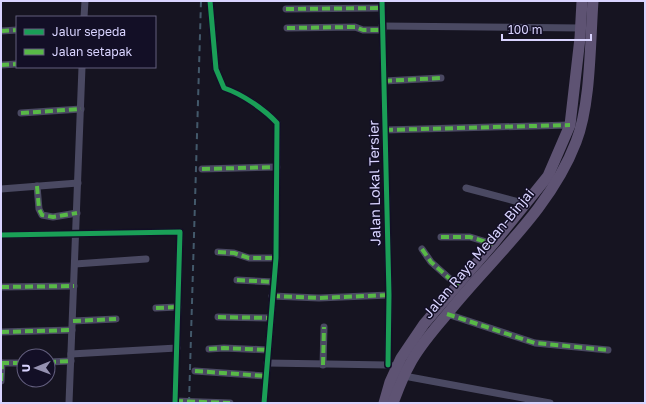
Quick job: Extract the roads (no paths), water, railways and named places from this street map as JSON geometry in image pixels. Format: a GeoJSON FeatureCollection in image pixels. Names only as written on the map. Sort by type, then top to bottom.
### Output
{"type":"FeatureCollection","features":[{"type":"Feature","properties":{"kind":"main road","name":"Jalan Raya Medan-Binjai"},"geometry":{"type":"LineString","coordinates":[[384,403],[401,358],[424,324],[494,244],[548,176],[570,125],[581,28],[582,1]]}},
{"type":"Feature","properties":{"kind":"main road","name":"Jalan Raya Medan-Binjai"},"geometry":{"type":"LineString","coordinates":[[393,403],[396,369],[447,314],[462,294],[534,214],[554,185],[576,142],[582,123],[588,75],[593,1]]}},
{"type":"Feature","properties":{"kind":"street"},"geometry":{"type":"LineString","coordinates":[[84,16],[85,1]]}},
{"type":"Feature","properties":{"kind":"street"},"geometry":{"type":"LineString","coordinates":[[210,1],[216,69],[221,83],[224,88],[232,91],[256,106],[277,123],[276,258],[264,403]]}},
{"type":"Feature","properties":{"kind":"street"},"geometry":{"type":"LineString","coordinates":[[286,9],[382,5]]}},
{"type":"Feature","properties":{"kind":"street","name":"Jalan Lokal Tersier"},"geometry":{"type":"LineString","coordinates":[[382,5],[389,295],[396,369]]}},
{"type":"Feature","properties":{"kind":"street"},"geometry":{"type":"LineString","coordinates":[[287,28],[355,27],[363,30],[382,28],[581,28]]}},
{"type":"Feature","properties":{"kind":"street"},"geometry":{"type":"LineString","coordinates":[[1,31],[16,30]]}},
{"type":"Feature","properties":{"kind":"street"},"geometry":{"type":"LineString","coordinates":[[1,65],[16,64]]}},
{"type":"Feature","properties":{"kind":"street"},"geometry":{"type":"LineString","coordinates":[[70,403],[82,68]]}},
{"type":"Feature","properties":{"kind":"street"},"geometry":{"type":"LineString","coordinates":[[384,81],[441,78]]}},
{"type":"Feature","properties":{"kind":"street"},"geometry":{"type":"LineString","coordinates":[[21,113],[81,109]]}},
{"type":"Feature","properties":{"kind":"street"},"geometry":{"type":"LineString","coordinates":[[385,130],[570,125]]}},
{"type":"Feature","properties":{"kind":"street"},"geometry":{"type":"LineString","coordinates":[[202,168],[277,167]]}},
{"type":"Feature","properties":{"kind":"street"},"geometry":{"type":"LineString","coordinates":[[1,189],[78,183]]}},
{"type":"Feature","properties":{"kind":"street"},"geometry":{"type":"LineString","coordinates":[[38,186],[39,209],[42,215],[53,217],[77,213]]}},
{"type":"Feature","properties":{"kind":"street"},"geometry":{"type":"LineString","coordinates":[[466,188],[526,204]]}},
{"type":"Feature","properties":{"kind":"street"},"geometry":{"type":"LineString","coordinates":[[1,235],[76,232],[180,232],[175,402],[230,403]]}},
{"type":"Feature","properties":{"kind":"street"},"geometry":{"type":"LineString","coordinates":[[441,237],[470,237],[494,244]]}},
{"type":"Feature","properties":{"kind":"street"},"geometry":{"type":"LineString","coordinates":[[422,249],[431,262],[458,286]]}},
{"type":"Feature","properties":{"kind":"street"},"geometry":{"type":"LineString","coordinates":[[218,252],[234,253],[248,258],[276,258]]}},
{"type":"Feature","properties":{"kind":"street"},"geometry":{"type":"LineString","coordinates":[[75,264],[146,259]]}},
{"type":"Feature","properties":{"kind":"street"},"geometry":{"type":"LineString","coordinates":[[237,280],[274,282]]}},
{"type":"Feature","properties":{"kind":"street"},"geometry":{"type":"LineString","coordinates":[[1,287],[74,286]]}},
{"type":"Feature","properties":{"kind":"street"},"geometry":{"type":"LineString","coordinates":[[272,296],[319,298],[389,295]]}},
{"type":"Feature","properties":{"kind":"street"},"geometry":{"type":"LineString","coordinates":[[156,308],[178,307]]}},
{"type":"Feature","properties":{"kind":"street"},"geometry":{"type":"LineString","coordinates":[[447,314],[535,343],[608,350]]}},
{"type":"Feature","properties":{"kind":"street"},"geometry":{"type":"LineString","coordinates":[[218,317],[271,318]]}},
{"type":"Feature","properties":{"kind":"street"},"geometry":{"type":"LineString","coordinates":[[73,321],[116,318]]}},
{"type":"Feature","properties":{"kind":"street"},"geometry":{"type":"LineString","coordinates":[[322,365],[324,327]]}},
{"type":"Feature","properties":{"kind":"street"},"geometry":{"type":"LineString","coordinates":[[1,332],[72,330]]}},
{"type":"Feature","properties":{"kind":"street"},"geometry":{"type":"LineString","coordinates":[[71,354],[177,348]]}},
{"type":"Feature","properties":{"kind":"street"},"geometry":{"type":"LineString","coordinates":[[209,349],[224,348],[268,350]]}},
{"type":"Feature","properties":{"kind":"street"},"geometry":{"type":"LineString","coordinates":[[56,362],[71,362]]}},
{"type":"Feature","properties":{"kind":"street"},"geometry":{"type":"LineString","coordinates":[[1,381],[1,363],[16,363]]}},
{"type":"Feature","properties":{"kind":"street"},"geometry":{"type":"LineString","coordinates":[[267,363],[396,369],[550,403]]}},
{"type":"Feature","properties":{"kind":"street"},"geometry":{"type":"LineString","coordinates":[[195,371],[266,376]]}},
{"type":"Feature","properties":{"kind":"railway"},"geometry":{"type":"LineString","coordinates":[[189,403],[201,1]]}}]}
